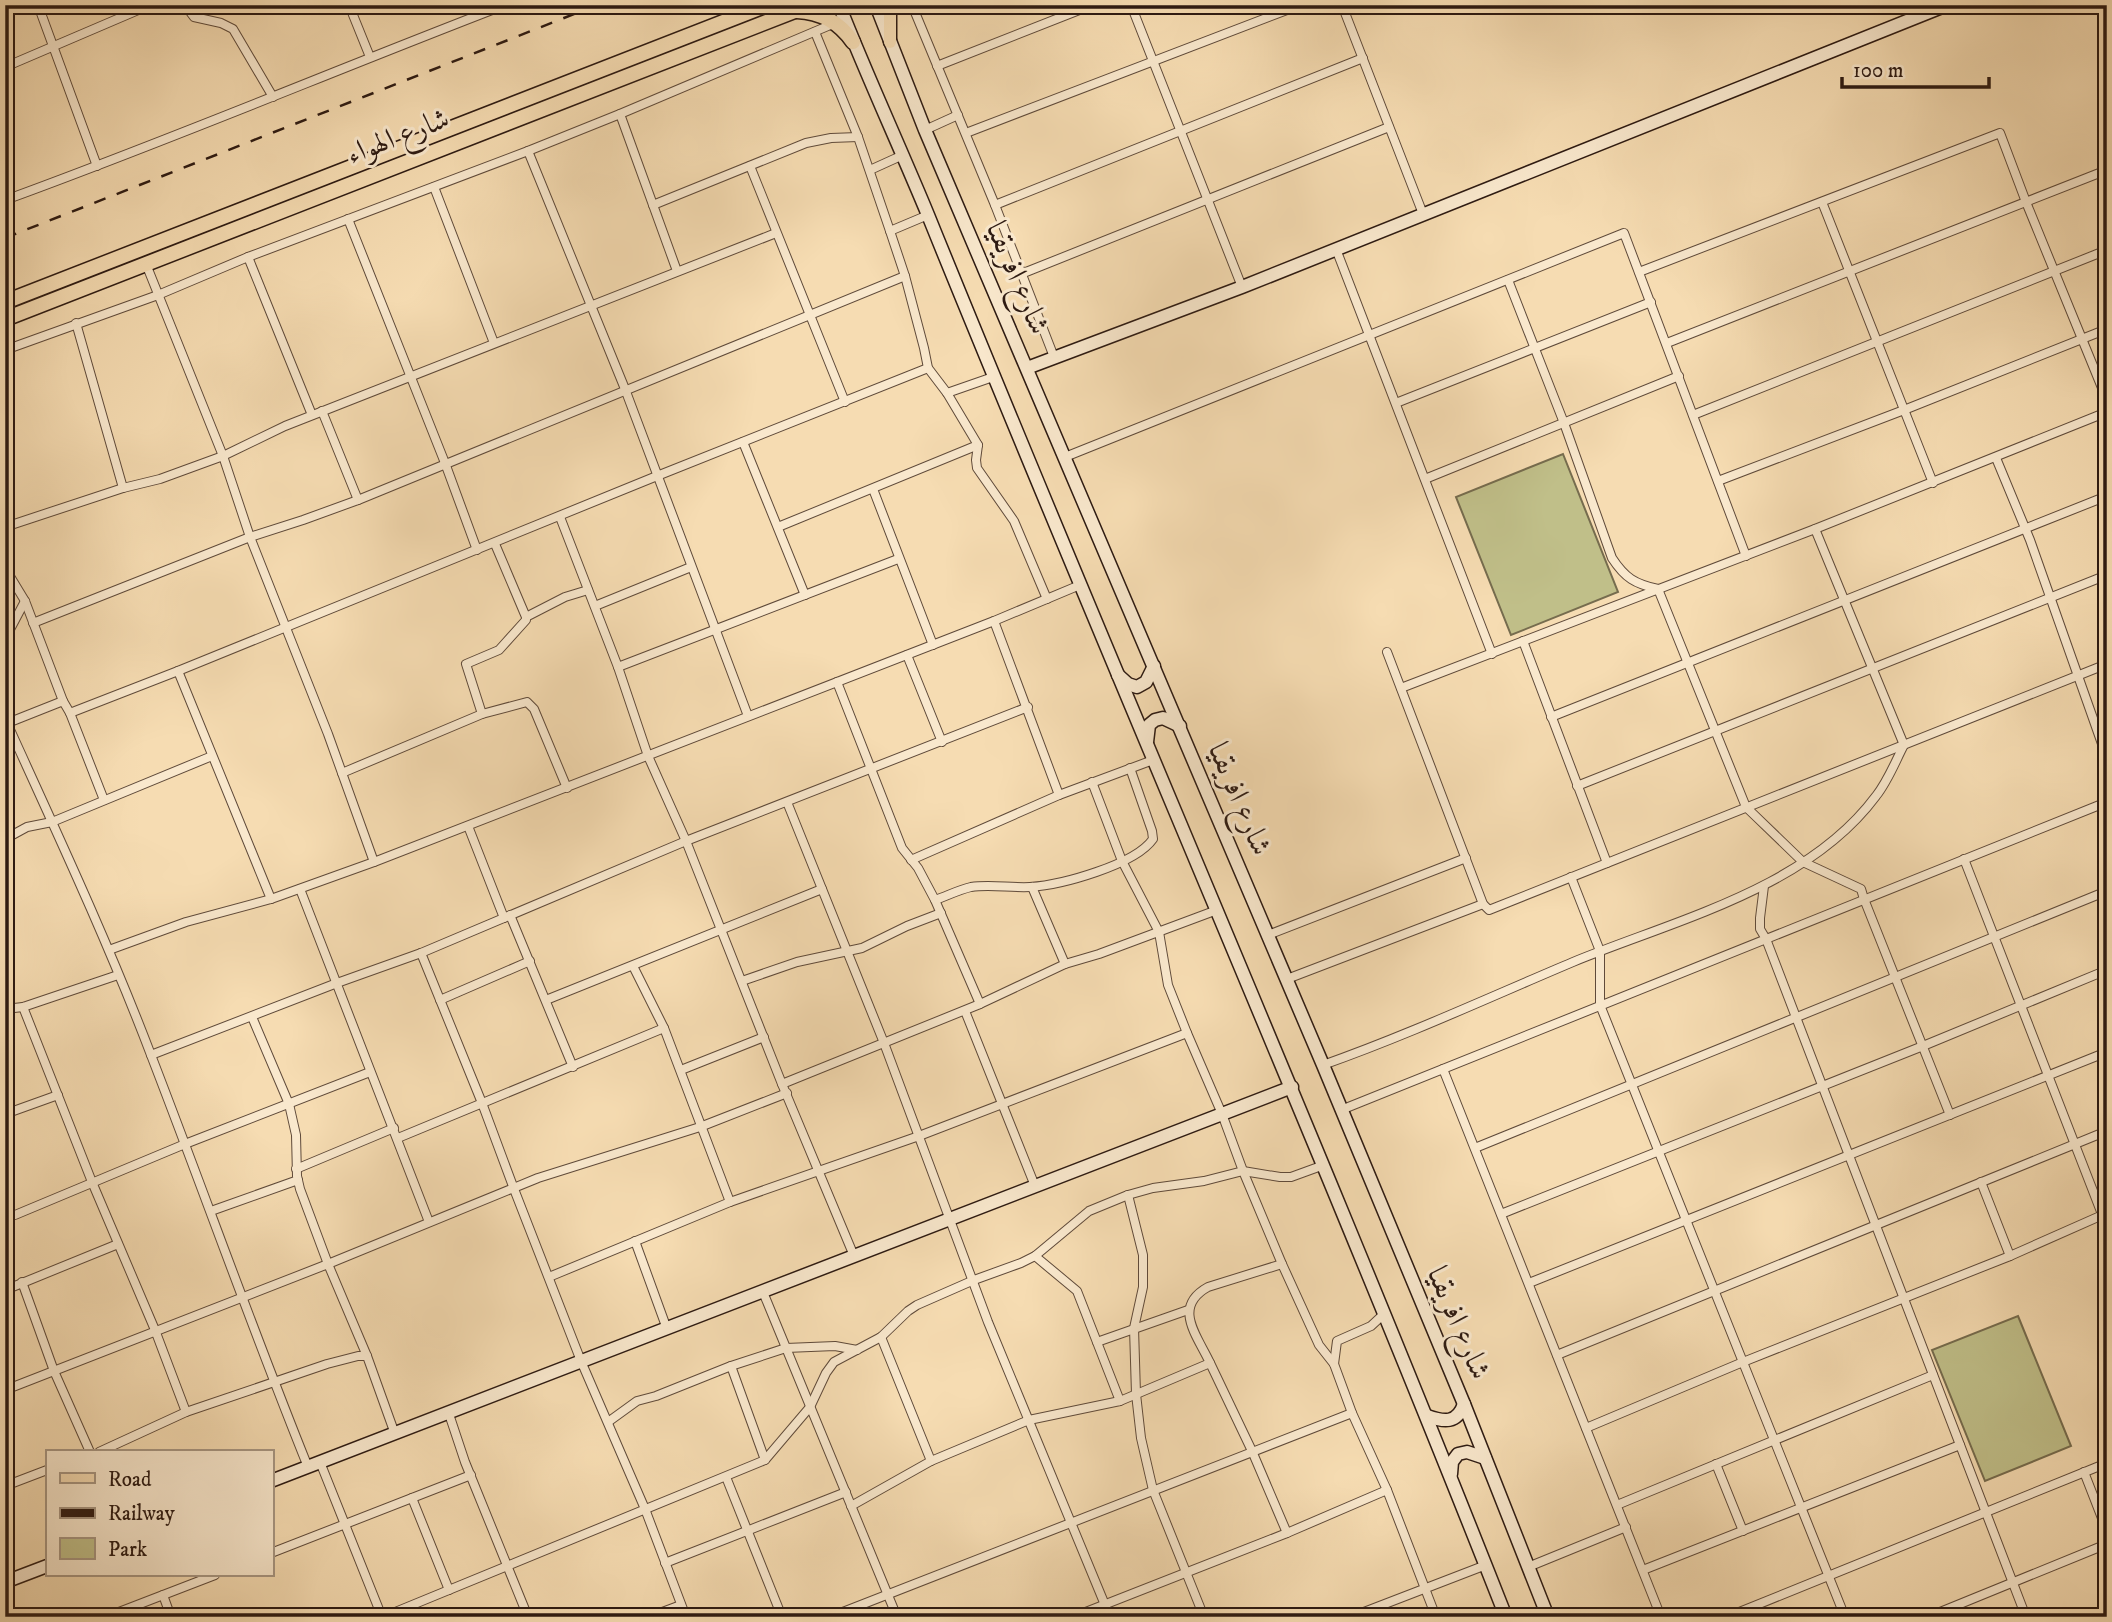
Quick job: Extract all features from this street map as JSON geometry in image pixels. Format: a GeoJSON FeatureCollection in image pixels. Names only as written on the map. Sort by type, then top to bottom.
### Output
{"type":"FeatureCollection","features":[{"type":"Feature","properties":{"kind":"highway","name":"شارع الهواء"},"geometry":{"type":"LineString","coordinates":[[5,302],[767,5]]}},
{"type":"Feature","properties":{"kind":"highway","name":"شارع الهواء"},"geometry":{"type":"LineString","coordinates":[[5,319],[810,5]]}},
{"type":"Feature","properties":{"kind":"highway"},"geometry":{"type":"LineString","coordinates":[[792,11],[822,16],[835,23],[853,42]]}},
{"type":"Feature","properties":{"kind":"main road"},"geometry":{"type":"LineString","coordinates":[[890,5],[890,42]]}},
{"type":"Feature","properties":{"kind":"street"},"geometry":{"type":"LineString","coordinates":[[38,5],[97,166]]}},
{"type":"Feature","properties":{"kind":"street"},"geometry":{"type":"LineString","coordinates":[[5,67],[135,8],[150,5]]}},
{"type":"Feature","properties":{"kind":"street"},"geometry":{"type":"LineString","coordinates":[[185,5],[194,17],[233,29],[273,97]]}},
{"type":"Feature","properties":{"kind":"street"},"geometry":{"type":"LineString","coordinates":[[349,5],[370,57]]}},
{"type":"Feature","properties":{"kind":"street"},"geometry":{"type":"LineString","coordinates":[[475,5],[479,15]]}},
{"type":"Feature","properties":{"kind":"street"},"geometry":{"type":"LineString","coordinates":[[5,200],[505,5]]}},
{"type":"Feature","properties":{"kind":"street","name":"شارع افريقيا"},"geometry":{"type":"LineString","coordinates":[[839,5],[1117,675],[1292,1087],[1451,1474],[1506,1617]]}},
{"type":"Feature","properties":{"kind":"street","name":"شارع افريقيا"},"geometry":{"type":"LineString","coordinates":[[876,5],[925,130],[1323,1065],[1464,1404],[1548,1617]]}},
{"type":"Feature","properties":{"kind":"street"},"geometry":{"type":"LineString","coordinates":[[912,5],[966,133],[1054,357]]}},
{"type":"Feature","properties":{"kind":"street"},"geometry":{"type":"LineString","coordinates":[[937,66],[1092,5]]}},
{"type":"Feature","properties":{"kind":"street"},"geometry":{"type":"LineString","coordinates":[[1131,5],[1242,287]]}},
{"type":"Feature","properties":{"kind":"street"},"geometry":{"type":"LineString","coordinates":[[966,133],[1300,5]]}},
{"type":"Feature","properties":{"kind":"street"},"geometry":{"type":"LineString","coordinates":[[1342,5],[1423,214]]}},
{"type":"Feature","properties":{"kind":"street"},"geometry":{"type":"LineString","coordinates":[[1027,368],[1242,287],[1947,5]]}},
{"type":"Feature","properties":{"kind":"street"},"geometry":{"type":"LineString","coordinates":[[5,350],[158,295],[248,257],[528,151],[835,23]]}},
{"type":"Feature","properties":{"kind":"street"},"geometry":{"type":"LineString","coordinates":[[815,32],[870,170],[905,276],[928,368],[947,393],[978,445],[977,468],[1021,534],[1047,599]]}},
{"type":"Feature","properties":{"kind":"street"},"geometry":{"type":"LineString","coordinates":[[995,205],[1363,58]]}},
{"type":"Feature","properties":{"kind":"street"},"geometry":{"type":"LineString","coordinates":[[620,114],[677,271]]}},
{"type":"Feature","properties":{"kind":"street"},"geometry":{"type":"LineString","coordinates":[[925,130],[958,115]]}},
{"type":"Feature","properties":{"kind":"street"},"geometry":{"type":"LineString","coordinates":[[1021,274],[1389,127]]}},
{"type":"Feature","properties":{"kind":"street"},"geometry":{"type":"LineString","coordinates":[[1639,272],[2000,133],[2107,400]]}},
{"type":"Feature","properties":{"kind":"street"},"geometry":{"type":"LineString","coordinates":[[653,205],[814,141],[858,137]]}},
{"type":"Feature","properties":{"kind":"street"},"geometry":{"type":"LineString","coordinates":[[528,151],[625,389],[748,716]]}},
{"type":"Feature","properties":{"kind":"street"},"geometry":{"type":"LineString","coordinates":[[870,170],[903,155]]}},
{"type":"Feature","properties":{"kind":"street"},"geometry":{"type":"LineString","coordinates":[[750,166],[845,402]]}},
{"type":"Feature","properties":{"kind":"street"},"geometry":{"type":"LineString","coordinates":[[1667,343],[2107,170]]}},
{"type":"Feature","properties":{"kind":"street"},"geometry":{"type":"LineString","coordinates":[[434,187],[494,343]]}},
{"type":"Feature","properties":{"kind":"street"},"geometry":{"type":"LineString","coordinates":[[1822,202],[1933,483]]}},
{"type":"Feature","properties":{"kind":"street"},"geometry":{"type":"LineString","coordinates":[[890,231],[928,215]]}},
{"type":"Feature","properties":{"kind":"street"},"geometry":{"type":"LineString","coordinates":[[348,219],[477,550]]}},
{"type":"Feature","properties":{"kind":"street"},"geometry":{"type":"LineString","coordinates":[[5,527],[123,488],[160,479],[223,456],[312,415],[776,233]]}},
{"type":"Feature","properties":{"kind":"street"},"geometry":{"type":"LineString","coordinates":[[1065,457],[1625,233],[1746,556]]}},
{"type":"Feature","properties":{"kind":"street"},"geometry":{"type":"LineString","coordinates":[[1336,249],[1492,654]]}},
{"type":"Feature","properties":{"kind":"street"},"geometry":{"type":"LineString","coordinates":[[1693,415],[2107,250]]}},
{"type":"Feature","properties":{"kind":"street"},"geometry":{"type":"LineString","coordinates":[[248,257],[312,415]]}},
{"type":"Feature","properties":{"kind":"street"},"geometry":{"type":"LineString","coordinates":[[146,264],[223,456],[250,537],[287,627],[374,862]]}},
{"type":"Feature","properties":{"kind":"street"},"geometry":{"type":"LineString","coordinates":[[33,623],[250,537],[358,500],[905,276]]}},
{"type":"Feature","properties":{"kind":"street"},"geometry":{"type":"LineString","coordinates":[[1508,280],[1564,423],[1612,558],[1633,581],[1658,589]]}},
{"type":"Feature","properties":{"kind":"street"},"geometry":{"type":"LineString","coordinates":[[1396,403],[1651,302]]}},
{"type":"Feature","properties":{"kind":"street"},"geometry":{"type":"LineString","coordinates":[[76,323],[123,488]]}},
{"type":"Feature","properties":{"kind":"street"},"geometry":{"type":"LineString","coordinates":[[1718,481],[2107,329]]}},
{"type":"Feature","properties":{"kind":"street"},"geometry":{"type":"LineString","coordinates":[[70,713],[928,368]]}},
{"type":"Feature","properties":{"kind":"street"},"geometry":{"type":"LineString","coordinates":[[1425,479],[1679,376]]}},
{"type":"Feature","properties":{"kind":"street"},"geometry":{"type":"LineString","coordinates":[[947,393],[993,377]]}},
{"type":"Feature","properties":{"kind":"street"},"geometry":{"type":"LineString","coordinates":[[322,411],[358,500]]}},
{"type":"Feature","properties":{"kind":"street"},"geometry":{"type":"LineString","coordinates":[[1401,688],[1933,483],[2107,412]]}},
{"type":"Feature","properties":{"kind":"street"},"geometry":{"type":"LineString","coordinates":[[743,442],[805,595]]}},
{"type":"Feature","properties":{"kind":"street"},"geometry":{"type":"LineString","coordinates":[[778,527],[978,445]]}},
{"type":"Feature","properties":{"kind":"street"},"geometry":{"type":"LineString","coordinates":[[1996,458],[2025,528],[2107,758]]}},
{"type":"Feature","properties":{"kind":"street"},"geometry":{"type":"LineString","coordinates":[[873,489],[933,645]]}},
{"type":"Feature","properties":{"kind":"street"},"geometry":{"type":"LineString","coordinates":[[1551,717],[2107,496]]}},
{"type":"Feature","properties":{"kind":"street"},"geometry":{"type":"LineString","coordinates":[[560,517],[649,756],[854,1256]]}},
{"type":"Feature","properties":{"kind":"street"},"geometry":{"type":"LineString","coordinates":[[1323,1065],[1764,886],[1836,837],[1867,808],[1885,783],[1904,745],[1815,529]]}},
{"type":"Feature","properties":{"kind":"street"},"geometry":{"type":"LineString","coordinates":[[495,544],[526,617]]}},
{"type":"Feature","properties":{"kind":"street"},"geometry":{"type":"LineString","coordinates":[[618,667],[898,559]]}},
{"type":"Feature","properties":{"kind":"street"},"geometry":{"type":"LineString","coordinates":[[595,606],[691,567]]}},
{"type":"Feature","properties":{"kind":"street"},"geometry":{"type":"LineString","coordinates":[[5,568],[25,601],[104,800]]}},
{"type":"Feature","properties":{"kind":"street"},"geometry":{"type":"LineString","coordinates":[[1577,786],[2107,575]]}},
{"type":"Feature","properties":{"kind":"street"},"geometry":{"type":"LineString","coordinates":[[109,950],[186,922],[271,899],[374,862],[995,621],[1080,585]]}},
{"type":"Feature","properties":{"kind":"street"},"geometry":{"type":"LineString","coordinates":[[1658,589],[1746,807],[1802,862],[1861,889],[1950,1115]]}},
{"type":"Feature","properties":{"kind":"street"},"geometry":{"type":"LineString","coordinates":[[482,714],[466,664],[499,650],[526,617],[565,597],[588,590]]}},
{"type":"Feature","properties":{"kind":"street"},"geometry":{"type":"LineString","coordinates":[[5,639],[25,601]]}},
{"type":"Feature","properties":{"kind":"street"},"geometry":{"type":"LineString","coordinates":[[995,621],[1059,795]]}},
{"type":"Feature","properties":{"kind":"street"},"geometry":{"type":"LineString","coordinates":[[1522,641],[1607,863]]}},
{"type":"Feature","properties":{"kind":"street"},"geometry":{"type":"LineString","coordinates":[[1387,652],[1483,904],[1489,909],[2107,664]]}},
{"type":"Feature","properties":{"kind":"street"},"geometry":{"type":"LineString","coordinates":[[907,655],[942,742]]}},
{"type":"Feature","properties":{"kind":"street"},"geometry":{"type":"LineString","coordinates":[[1117,675],[1137,687],[1146,682],[1154,666]]}},
{"type":"Feature","properties":{"kind":"street"},"geometry":{"type":"LineString","coordinates":[[178,671],[271,899]]}},
{"type":"Feature","properties":{"kind":"street"},"geometry":{"type":"LineString","coordinates":[[837,682],[902,848],[935,900],[980,1004]]}},
{"type":"Feature","properties":{"kind":"street"},"geometry":{"type":"LineString","coordinates":[[63,701],[6,723],[109,950],[244,1297],[273,1381],[344,1524],[383,1617],[765,1460],[810,1407],[834,1362],[881,1337],[917,1305],[1035,1256],[1088,1211],[1128,1195],[1163,1186],[1204,1181],[1243,1171],[1285,1178],[1324,1165]]}},
{"type":"Feature","properties":{"kind":"street"},"geometry":{"type":"LineString","coordinates":[[342,773],[482,714],[525,702],[530,703],[568,788]]}},
{"type":"Feature","properties":{"kind":"street"},"geometry":{"type":"LineString","coordinates":[[151,1055],[421,953],[686,841],[1028,708]]}},
{"type":"Feature","properties":{"kind":"street"},"geometry":{"type":"LineString","coordinates":[[1147,744],[1149,725],[1155,720],[1163,718],[1180,726]]}},
{"type":"Feature","properties":{"kind":"street"},"geometry":{"type":"LineString","coordinates":[[5,839],[27,827],[52,822],[212,756]]}},
{"type":"Feature","properties":{"kind":"street"},"geometry":{"type":"LineString","coordinates":[[911,860],[1059,795],[1153,760]]}},
{"type":"Feature","properties":{"kind":"street"},"geometry":{"type":"LineString","coordinates":[[935,900],[971,887],[1031,887],[1088,876],[1122,861],[1148,845],[1153,839],[1130,768]]}},
{"type":"Feature","properties":{"kind":"street"},"geometry":{"type":"LineString","coordinates":[[1093,782],[1122,861],[1159,932],[1168,985],[1243,1171],[1319,1345],[1334,1364],[1436,1617]]}},
{"type":"Feature","properties":{"kind":"street"},"geometry":{"type":"LineString","coordinates":[[787,802],[884,1043],[988,1322],[1110,1617]]}},
{"type":"Feature","properties":{"kind":"street"},"geometry":{"type":"LineString","coordinates":[[1341,1110],[2107,802]]}},
{"type":"Feature","properties":{"kind":"street"},"geometry":{"type":"LineString","coordinates":[[468,826],[507,916],[530,961],[573,1067]]}},
{"type":"Feature","properties":{"kind":"street"},"geometry":{"type":"LineString","coordinates":[[1268,935],[1466,858]]}},
{"type":"Feature","properties":{"kind":"street"},"geometry":{"type":"LineString","coordinates":[[1964,859],[2105,1214],[2107,1227]]}},
{"type":"Feature","properties":{"kind":"street"},"geometry":{"type":"LineString","coordinates":[[1571,877],[1600,951],[1600,1005],[1845,1617]]}},
{"type":"Feature","properties":{"kind":"street"},"geometry":{"type":"LineString","coordinates":[[1764,886],[1760,929],[1823,1086],[2026,1617]]}},
{"type":"Feature","properties":{"kind":"street"},"geometry":{"type":"LineString","coordinates":[[1031,887],[1065,964]]}},
{"type":"Feature","properties":{"kind":"street"},"geometry":{"type":"LineString","coordinates":[[300,889],[429,1222]]}},
{"type":"Feature","properties":{"kind":"street"},"geometry":{"type":"LineString","coordinates":[[546,1000],[822,889]]}},
{"type":"Feature","properties":{"kind":"street"},"geometry":{"type":"LineString","coordinates":[[1475,1147],[2107,891]]}},
{"type":"Feature","properties":{"kind":"street"},"geometry":{"type":"LineString","coordinates":[[1287,979],[1483,904]]}},
{"type":"Feature","properties":{"kind":"street"},"geometry":{"type":"LineString","coordinates":[[782,1084],[965,1011],[1065,964],[1217,910]]}},
{"type":"Feature","properties":{"kind":"street"},"geometry":{"type":"LineString","coordinates":[[742,981],[797,962],[870,945],[907,926],[941,913]]}},
{"type":"Feature","properties":{"kind":"street"},"geometry":{"type":"LineString","coordinates":[[421,953],[581,1361],[645,1509],[686,1617]]}},
{"type":"Feature","properties":{"kind":"street"},"geometry":{"type":"LineString","coordinates":[[440,1000],[530,961]]}},
{"type":"Feature","properties":{"kind":"street"},"geometry":{"type":"LineString","coordinates":[[633,966],[664,1028],[730,1202]]}},
{"type":"Feature","properties":{"kind":"street"},"geometry":{"type":"LineString","coordinates":[[1501,1214],[2107,970]]}},
{"type":"Feature","properties":{"kind":"street"},"geometry":{"type":"LineString","coordinates":[[5,1009],[23,1007],[118,975]]}},
{"type":"Feature","properties":{"kind":"street"},"geometry":{"type":"LineString","coordinates":[[23,1007],[186,1412]]}},
{"type":"Feature","properties":{"kind":"street"},"geometry":{"type":"LineString","coordinates":[[965,1011],[1035,1186]]}},
{"type":"Feature","properties":{"kind":"street"},"geometry":{"type":"LineString","coordinates":[[252,1017],[289,1104],[296,1135],[298,1180],[395,1434]]}},
{"type":"Feature","properties":{"kind":"street"},"geometry":{"type":"LineString","coordinates":[[398,1138],[664,1028]]}},
{"type":"Feature","properties":{"kind":"street"},"geometry":{"type":"LineString","coordinates":[[549,1277],[730,1202],[919,1136],[1187,1033]]}},
{"type":"Feature","properties":{"kind":"street"},"geometry":{"type":"LineString","coordinates":[[681,1070],[764,1037]]}},
{"type":"Feature","properties":{"kind":"street"},"geometry":{"type":"LineString","coordinates":[[1529,1283],[2107,1052]]}},
{"type":"Feature","properties":{"kind":"street"},"geometry":{"type":"LineString","coordinates":[[1443,1069],[1661,1617]]}},
{"type":"Feature","properties":{"kind":"street"},"geometry":{"type":"LineString","coordinates":[[5,1215],[15,1215],[185,1144],[370,1072]]}},
{"type":"Feature","properties":{"kind":"street"},"geometry":{"type":"LineString","coordinates":[[273,1480],[1292,1087]]}},
{"type":"Feature","properties":{"kind":"street"},"geometry":{"type":"LineString","coordinates":[[5,1390],[328,1264],[538,1178],[700,1127],[787,1093]]}},
{"type":"Feature","properties":{"kind":"street"},"geometry":{"type":"LineString","coordinates":[[5,1114],[58,1095]]}},
{"type":"Feature","properties":{"kind":"street"},"geometry":{"type":"LineString","coordinates":[[296,1169],[394,1128]]}},
{"type":"Feature","properties":{"kind":"street"},"geometry":{"type":"LineString","coordinates":[[1557,1355],[2107,1131]]}},
{"type":"Feature","properties":{"kind":"street"},"geometry":{"type":"LineString","coordinates":[[211,1212],[298,1180]]}},
{"type":"Feature","properties":{"kind":"street"},"geometry":{"type":"LineString","coordinates":[[1981,1182],[2010,1256]]}},
{"type":"Feature","properties":{"kind":"street"},"geometry":{"type":"LineString","coordinates":[[1128,1195],[1144,1262],[1143,1287],[1134,1328],[1136,1394],[1141,1438],[1153,1490],[1204,1617]]}},
{"type":"Feature","properties":{"kind":"street"},"geometry":{"type":"LineString","coordinates":[[1586,1428],[2010,1256],[2105,1214]]}},
{"type":"Feature","properties":{"kind":"street"},"geometry":{"type":"LineString","coordinates":[[635,1241],[667,1329]]}},
{"type":"Feature","properties":{"kind":"street"},"geometry":{"type":"LineString","coordinates":[[5,1290],[118,1244]]}},
{"type":"Feature","properties":{"kind":"street"},"geometry":{"type":"LineString","coordinates":[[1035,1256],[1077,1291],[1120,1401]]}},
{"type":"Feature","properties":{"kind":"street"},"geometry":{"type":"LineString","coordinates":[[1097,1342],[1188,1310],[1194,1298],[1208,1287],[1282,1264]]}},
{"type":"Feature","properties":{"kind":"street"},"geometry":{"type":"LineString","coordinates":[[22,1282],[54,1371],[89,1450]]}},
{"type":"Feature","properties":{"kind":"street"},"geometry":{"type":"LineString","coordinates":[[763,1292],[897,1617]]}},
{"type":"Feature","properties":{"kind":"street"},"geometry":{"type":"LineString","coordinates":[[1188,1310],[1287,1533]]}},
{"type":"Feature","properties":{"kind":"street"},"geometry":{"type":"LineString","coordinates":[[1334,1364],[1337,1341],[1371,1326],[1385,1313]]}},
{"type":"Feature","properties":{"kind":"street"},"geometry":{"type":"LineString","coordinates":[[881,1337],[931,1461]]}},
{"type":"Feature","properties":{"kind":"street"},"geometry":{"type":"LineString","coordinates":[[608,1422],[636,1401],[786,1348],[835,1346],[857,1350]]}},
{"type":"Feature","properties":{"kind":"street"},"geometry":{"type":"LineString","coordinates":[[103,1450],[186,1412],[273,1381],[345,1359],[367,1356]]}},
{"type":"Feature","properties":{"kind":"street"},"geometry":{"type":"LineString","coordinates":[[852,1506],[931,1461],[1029,1420],[1120,1401],[1210,1363]]}},
{"type":"Feature","properties":{"kind":"street"},"geometry":{"type":"LineString","coordinates":[[731,1366],[765,1460]]}},
{"type":"Feature","properties":{"kind":"street"},"geometry":{"type":"LineString","coordinates":[[1617,1505],[1933,1375]]}},
{"type":"Feature","properties":{"kind":"street"},"geometry":{"type":"LineString","coordinates":[[1427,1416],[1442,1421],[1451,1420],[1459,1414],[1464,1404]]}},
{"type":"Feature","properties":{"kind":"street"},"geometry":{"type":"LineString","coordinates":[[830,1617],[1352,1413]]}},
{"type":"Feature","properties":{"kind":"street"},"geometry":{"type":"LineString","coordinates":[[449,1414],[528,1617]]}},
{"type":"Feature","properties":{"kind":"street"},"geometry":{"type":"LineString","coordinates":[[1643,1570],[1960,1445]]}},
{"type":"Feature","properties":{"kind":"street"},"geometry":{"type":"LineString","coordinates":[[1451,1474],[1452,1462],[1458,1454],[1467,1451],[1485,1458]]}},
{"type":"Feature","properties":{"kind":"street"},"geometry":{"type":"LineString","coordinates":[[1727,1617],[2107,1462]]}},
{"type":"Feature","properties":{"kind":"street"},"geometry":{"type":"LineString","coordinates":[[1716,1464],[1743,1531]]}},
{"type":"Feature","properties":{"kind":"street"},"geometry":{"type":"LineString","coordinates":[[5,1486],[46,1470]]}},
{"type":"Feature","properties":{"kind":"street"},"geometry":{"type":"LineString","coordinates":[[2084,1472],[2107,1531]]}},
{"type":"Feature","properties":{"kind":"street"},"geometry":{"type":"LineString","coordinates":[[273,1552],[471,1475]]}},
{"type":"Feature","properties":{"kind":"street"},"geometry":{"type":"LineString","coordinates":[[726,1476],[782,1617]]}},
{"type":"Feature","properties":{"kind":"street"},"geometry":{"type":"LineString","coordinates":[[1073,1617],[1287,1533],[1387,1490]]}},
{"type":"Feature","properties":{"kind":"street"},"geometry":{"type":"LineString","coordinates":[[666,1563],[845,1492]]}},
{"type":"Feature","properties":{"kind":"street"},"geometry":{"type":"LineString","coordinates":[[412,1498],[449,1590]]}},
{"type":"Feature","properties":{"kind":"street"},"geometry":{"type":"LineString","coordinates":[[1528,1567],[1626,1527]]}},
{"type":"Feature","properties":{"kind":"street"},"geometry":{"type":"LineString","coordinates":[[1928,1617],[2107,1544]]}},
{"type":"Feature","properties":{"kind":"street"},"geometry":{"type":"LineString","coordinates":[[5,1561],[9,1581],[46,1566]]}},
{"type":"Feature","properties":{"kind":"street"},"geometry":{"type":"LineString","coordinates":[[1350,1617],[1486,1564]]}},
{"type":"Feature","properties":{"kind":"street"},"geometry":{"type":"LineString","coordinates":[[106,1617],[212,1576]]}},
{"type":"Feature","properties":{"kind":"street"},"geometry":{"type":"LineString","coordinates":[[163,1595],[171,1617]]}},
{"type":"Feature","properties":{"kind":"street"},"geometry":{"type":"LineString","coordinates":[[649,1617],[681,1605]]}},
{"type":"Feature","properties":{"kind":"green space"},"geometry":{"type":"Polygon","coordinates":[[[1563,454],[1618,592],[1511,635],[1456,497],[1563,454]]]}},
{"type":"Feature","properties":{"kind":"green space"},"geometry":{"type":"Polygon","coordinates":[[[2018,1316],[2071,1446],[1985,1481],[1932,1350],[2018,1316]]]}},
{"type":"Feature","properties":{"kind":"railway"},"geometry":{"type":"LineString","coordinates":[[5,238],[597,5]]}}]}
